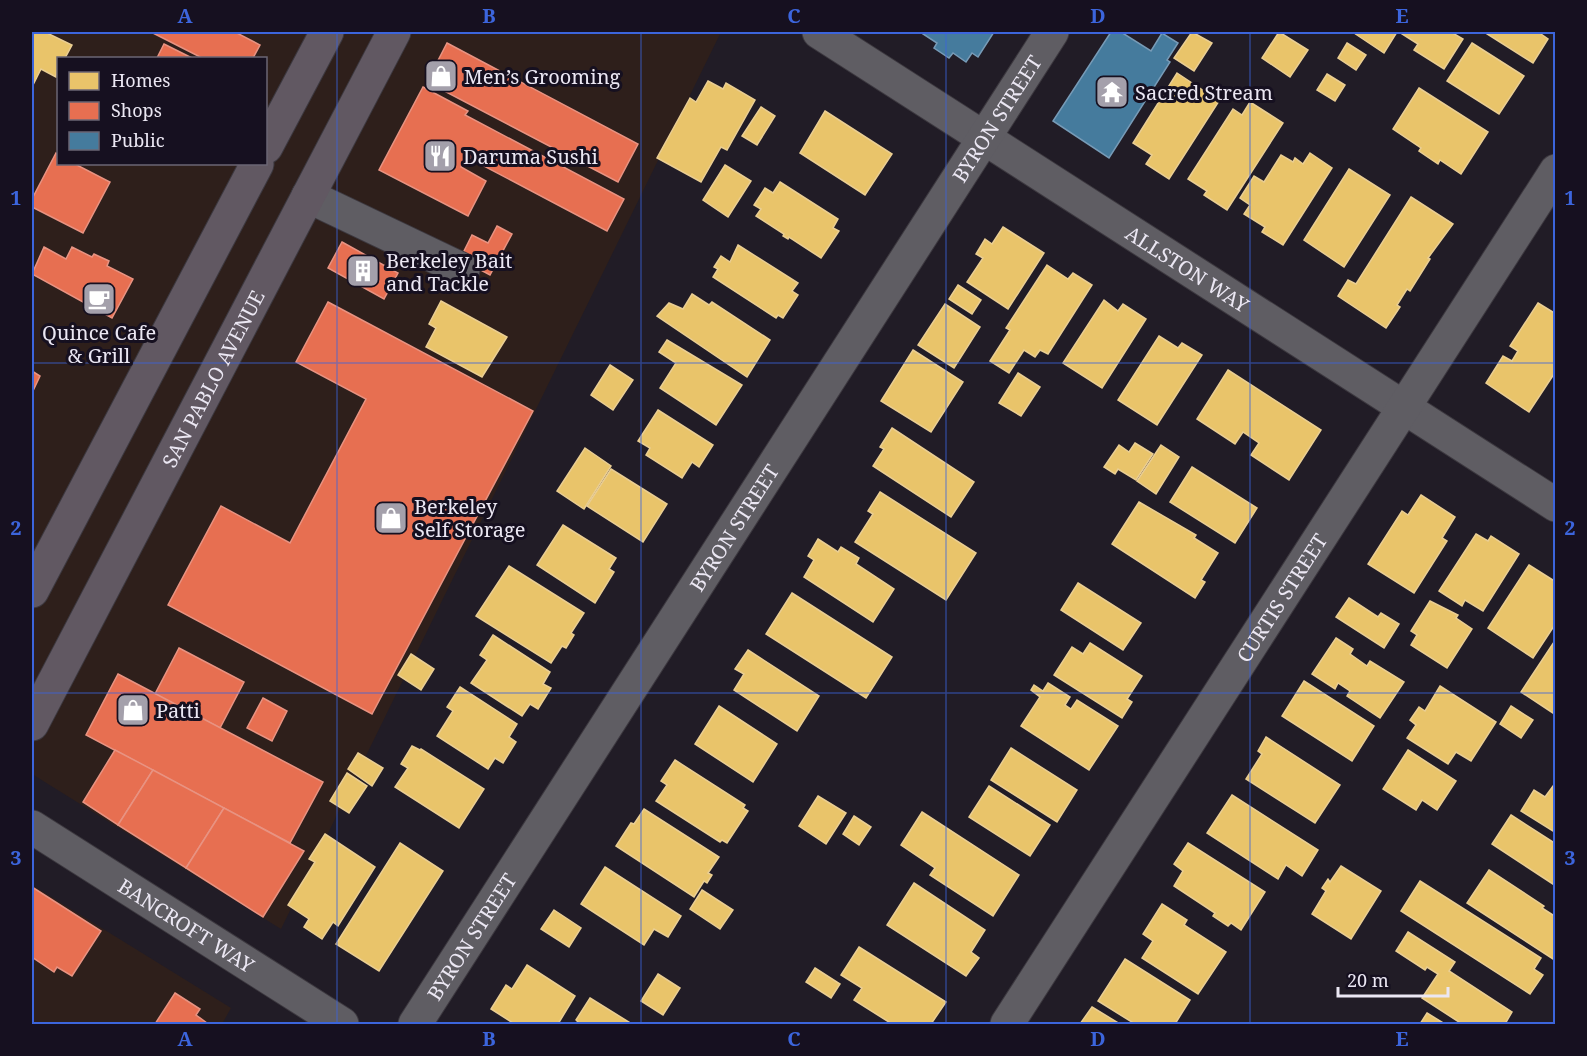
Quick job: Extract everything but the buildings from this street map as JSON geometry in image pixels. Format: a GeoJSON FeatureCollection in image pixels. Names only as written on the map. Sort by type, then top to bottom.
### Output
{"type":"FeatureCollection","features":[{"type":"Feature","properties":{"kind":"main road"},"geometry":{"type":"LineString","coordinates":[[267,145],[327,32]]}},
{"type":"Feature","properties":{"kind":"main road","name":"SAN PABLO AVENUE"},"geometry":{"type":"LineString","coordinates":[[32,724],[394,32]]}},
{"type":"Feature","properties":{"kind":"main road"},"geometry":{"type":"LineString","coordinates":[[32,591],[255,165]]}},
{"type":"Feature","properties":{"kind":"street","name":"ALLSTON WAY"},"geometry":{"type":"LineString","coordinates":[[819,32],[1556,505]]}},
{"type":"Feature","properties":{"kind":"street","name":"BYRON STREET"},"geometry":{"type":"LineString","coordinates":[[415,1024],[1052,32]]}},
{"type":"Feature","properties":{"kind":"street","name":"CURTIS STREET"},"geometry":{"type":"LineString","coordinates":[[1006,1024],[1556,171]]}},
{"type":"Feature","properties":{"kind":"street"},"geometry":{"type":"LineString","coordinates":[[308,196],[463,270]]}},
{"type":"Feature","properties":{"kind":"street","name":"BANCROFT WAY"},"geometry":{"type":"LineString","coordinates":[[32,827],[342,1024]]}},
{"type":"Feature","properties":{"kind":"shaded area"},"geometry":{"type":"Polygon","coordinates":[[[34,32],[721,32],[281,929],[32,774],[32,37],[34,32]]]}},
{"type":"Feature","properties":{"kind":"shaded area"},"geometry":{"type":"Polygon","coordinates":[[[32,885],[231,1008],[222,1024],[32,1024],[32,885]]]}},
{"type":"Feature","properties":{"kind":"place","name":"Men’s Grooming"},"geometry":{"type":"Point","coordinates":[441,76]}},
{"type":"Feature","properties":{"kind":"place","name":"Sacred Stream"},"geometry":{"type":"Point","coordinates":[1112,92]}},
{"type":"Feature","properties":{"kind":"place","name":"Daruma Sushi"},"geometry":{"type":"Point","coordinates":[440,156]}},
{"type":"Feature","properties":{"kind":"place","name":"Berkeley Bait and Tackle"},"geometry":{"type":"Point","coordinates":[363,271]}},
{"type":"Feature","properties":{"kind":"place","name":"Quince Cafe & Grill"},"geometry":{"type":"Point","coordinates":[99,299]}},
{"type":"Feature","properties":{"kind":"place","name":"Berkeley Self Storage"},"geometry":{"type":"Point","coordinates":[391,518]}},
{"type":"Feature","properties":{"kind":"place","name":"Patti"},"geometry":{"type":"Point","coordinates":[133,710]}}]}
